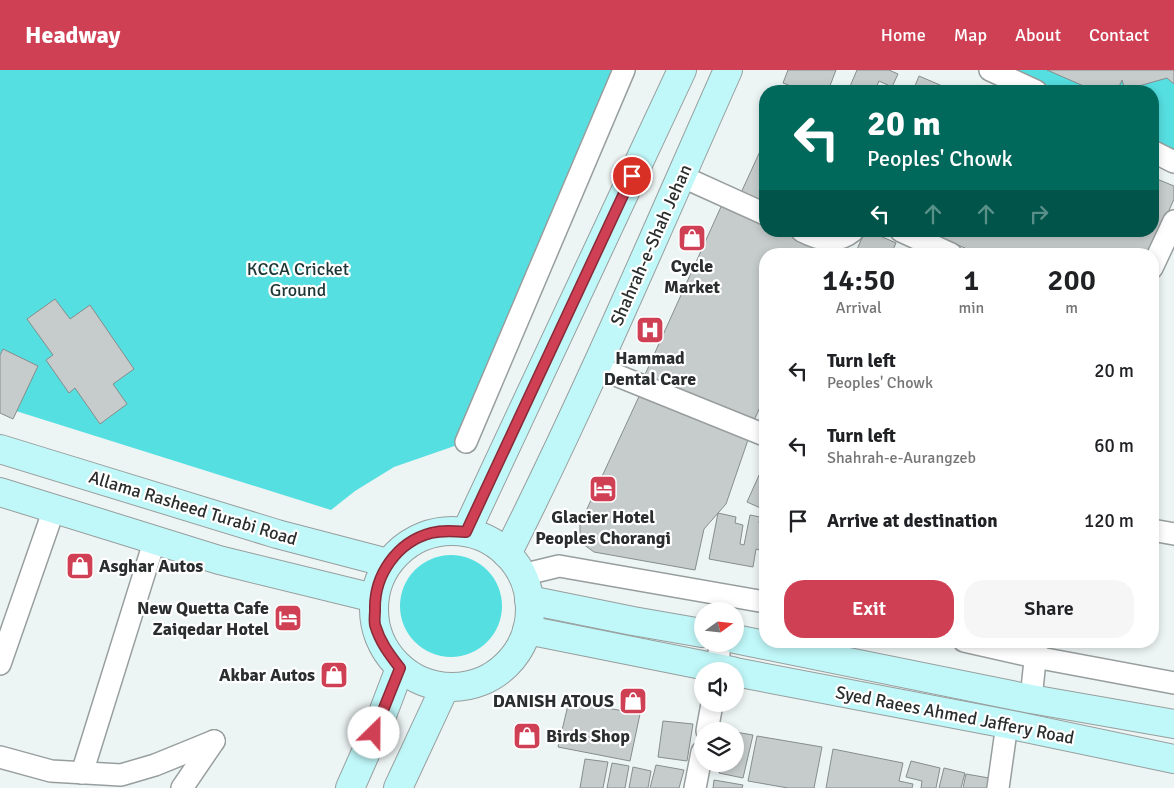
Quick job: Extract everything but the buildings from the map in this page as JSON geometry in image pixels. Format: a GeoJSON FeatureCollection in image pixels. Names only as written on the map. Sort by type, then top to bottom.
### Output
{"type":"FeatureCollection","features":[{"type":"Feature","properties":{"kind":"main road"},"geometry":{"type":"LineString","coordinates":[[466,532],[682,70]]}},
{"type":"Feature","properties":{"kind":"main road","name":"Shahrah-e-Shah Jehan"},"geometry":{"type":"LineString","coordinates":[[520,576],[537,495],[728,70]]}},
{"type":"Feature","properties":{"kind":"main road","name":"Allama Rasheed Turabi Road"},"geometry":{"type":"LineString","coordinates":[[0,449],[277,534],[388,563]]}},
{"type":"Feature","properties":{"kind":"main road"},"geometry":{"type":"LineString","coordinates":[[0,492],[220,560],[374,598]]}},
{"type":"Feature","properties":{"kind":"main road"},"geometry":{"type":"LineString","coordinates":[[448,530],[466,532],[481,536],[495,544],[520,576],[530,610],[526,630],[518,650],[504,667],[487,679],[466,686],[444,687],[428,684],[400,668],[384,648],[375,624],[374,598],[379,580],[388,563],[400,550],[414,540],[431,533],[448,530]]}},
{"type":"Feature","properties":{"kind":"main road"},"geometry":{"type":"LineString","coordinates":[[520,576],[633,621],[694,632]]}},
{"type":"Feature","properties":{"kind":"main road","name":"Syed Raees Ahmed Jaffery Road"},"geometry":{"type":"LineString","coordinates":[[526,630],[707,662]]}},
{"type":"Feature","properties":{"kind":"main road","name":"Syed Raees Ahmed Jaffery Road"},"geometry":{"type":"LineString","coordinates":[[744,640],[759,643]]}},
{"type":"Feature","properties":{"kind":"main road","name":"Syed Raees Ahmed Jaffery Road"},"geometry":{"type":"LineString","coordinates":[[784,648],[1031,699],[1174,724]]}},
{"type":"Feature","properties":{"kind":"main road"},"geometry":{"type":"LineString","coordinates":[[350,788],[381,718],[400,668]]}},
{"type":"Feature","properties":{"kind":"main road","name":"Syed Raees Ahmed Jaffery Road"},"geometry":{"type":"LineString","coordinates":[[744,669],[1174,760]]}},
{"type":"Feature","properties":{"kind":"main road"},"geometry":{"type":"LineString","coordinates":[[398,788],[444,687]]}},
{"type":"Feature","properties":{"kind":"street"},"geometry":{"type":"LineString","coordinates":[[466,442],[624,70]]}},
{"type":"Feature","properties":{"kind":"street"},"geometry":{"type":"LineString","coordinates":[[990,70],[1016,75],[1028,85]]}},
{"type":"Feature","properties":{"kind":"street"},"geometry":{"type":"LineString","coordinates":[[1159,154],[1174,162]]}},
{"type":"Feature","properties":{"kind":"street"},"geometry":{"type":"LineString","coordinates":[[681,176],[759,211]]}},
{"type":"Feature","properties":{"kind":"street"},"geometry":{"type":"LineString","coordinates":[[1159,253],[1174,221]]}},
{"type":"Feature","properties":{"kind":"street"},"geometry":{"type":"LineString","coordinates":[[815,237],[831,241],[847,240]]}},
{"type":"Feature","properties":{"kind":"street"},"geometry":{"type":"LineString","coordinates":[[914,237],[939,248]]}},
{"type":"Feature","properties":{"kind":"street"},"geometry":{"type":"LineString","coordinates":[[596,367],[759,433]]}},
{"type":"Feature","properties":{"kind":"street"},"geometry":{"type":"LineString","coordinates":[[0,664],[54,509]]}},
{"type":"Feature","properties":{"kind":"street"},"geometry":{"type":"LineString","coordinates":[[1159,531],[1174,534]]}},
{"type":"Feature","properties":{"kind":"street"},"geometry":{"type":"LineString","coordinates":[[82,773],[155,539]]}},
{"type":"Feature","properties":{"kind":"street"},"geometry":{"type":"LineString","coordinates":[[520,576],[559,566],[759,601]]}},
{"type":"Feature","properties":{"kind":"street"},"geometry":{"type":"LineString","coordinates":[[1031,699],[1036,649],[1174,683]]}},
{"type":"Feature","properties":{"kind":"street"},"geometry":{"type":"LineString","coordinates":[[998,788],[1007,724]]}},
{"type":"Feature","properties":{"kind":"street"},"geometry":{"type":"LineString","coordinates":[[0,757],[46,779],[82,773],[121,774],[155,766],[214,741],[182,788]]}},
{"type":"Feature","properties":{"kind":"street"},"geometry":{"type":"LineString","coordinates":[[695,788],[698,772]]}},
{"type":"Feature","properties":{"kind":"green space","name":"KCCA Cricket Ground"},"geometry":{"type":"Polygon","coordinates":[[[0,70],[624,70],[466,442],[394,467],[355,491],[331,510],[0,406],[0,70]]]}},
{"type":"Feature","properties":{"kind":"green space"},"geometry":{"type":"Polygon","coordinates":[[[1019,70],[1174,70],[1174,163],[1159,155],[1159,85],[1024,85],[1014,80],[1019,70]]]}},
{"type":"Feature","properties":{"kind":"green space"},"geometry":{"type":"Polygon","coordinates":[[[451,555],[461,556],[480,563],[494,577],[501,596],[501,616],[494,635],[480,649],[461,656],[451,657],[441,656],[422,649],[408,635],[401,616],[400,606],[401,596],[408,577],[422,563],[441,556],[451,555]]]}},
{"type":"Feature","properties":{"kind":"place","name":"Cycle Market"},"geometry":{"type":"Point","coordinates":[692,238]}},
{"type":"Feature","properties":{"kind":"place","name":"Hammad Dental Care"},"geometry":{"type":"Point","coordinates":[650,330]}},
{"type":"Feature","properties":{"kind":"place","name":"Glacier Hotel Peoples Chorangi"},"geometry":{"type":"Point","coordinates":[603,489]}},
{"type":"Feature","properties":{"kind":"place","name":"Asghar Autos"},"geometry":{"type":"Point","coordinates":[80,566]}},
{"type":"Feature","properties":{"kind":"place","name":"New Quetta Cafe Zaiqedar Hotel"},"geometry":{"type":"Point","coordinates":[288,618]}},
{"type":"Feature","properties":{"kind":"place","name":"Akbar Autos"},"geometry":{"type":"Point","coordinates":[334,675]}},
{"type":"Feature","properties":{"kind":"place","name":"DANISH ATOUS"},"geometry":{"type":"Point","coordinates":[633,701]}},
{"type":"Feature","properties":{"kind":"place","name":"Birds Shop"},"geometry":{"type":"Point","coordinates":[527,736]}},
{"type":"Feature","properties":{"kind":"route"},"geometry":{"type":"LineString","coordinates":[[374,733],[400,668],[384,648],[375,624],[374,598],[379,580],[388,563],[400,550],[414,540],[431,533],[448,530],[466,532],[632,176]]}}]}
